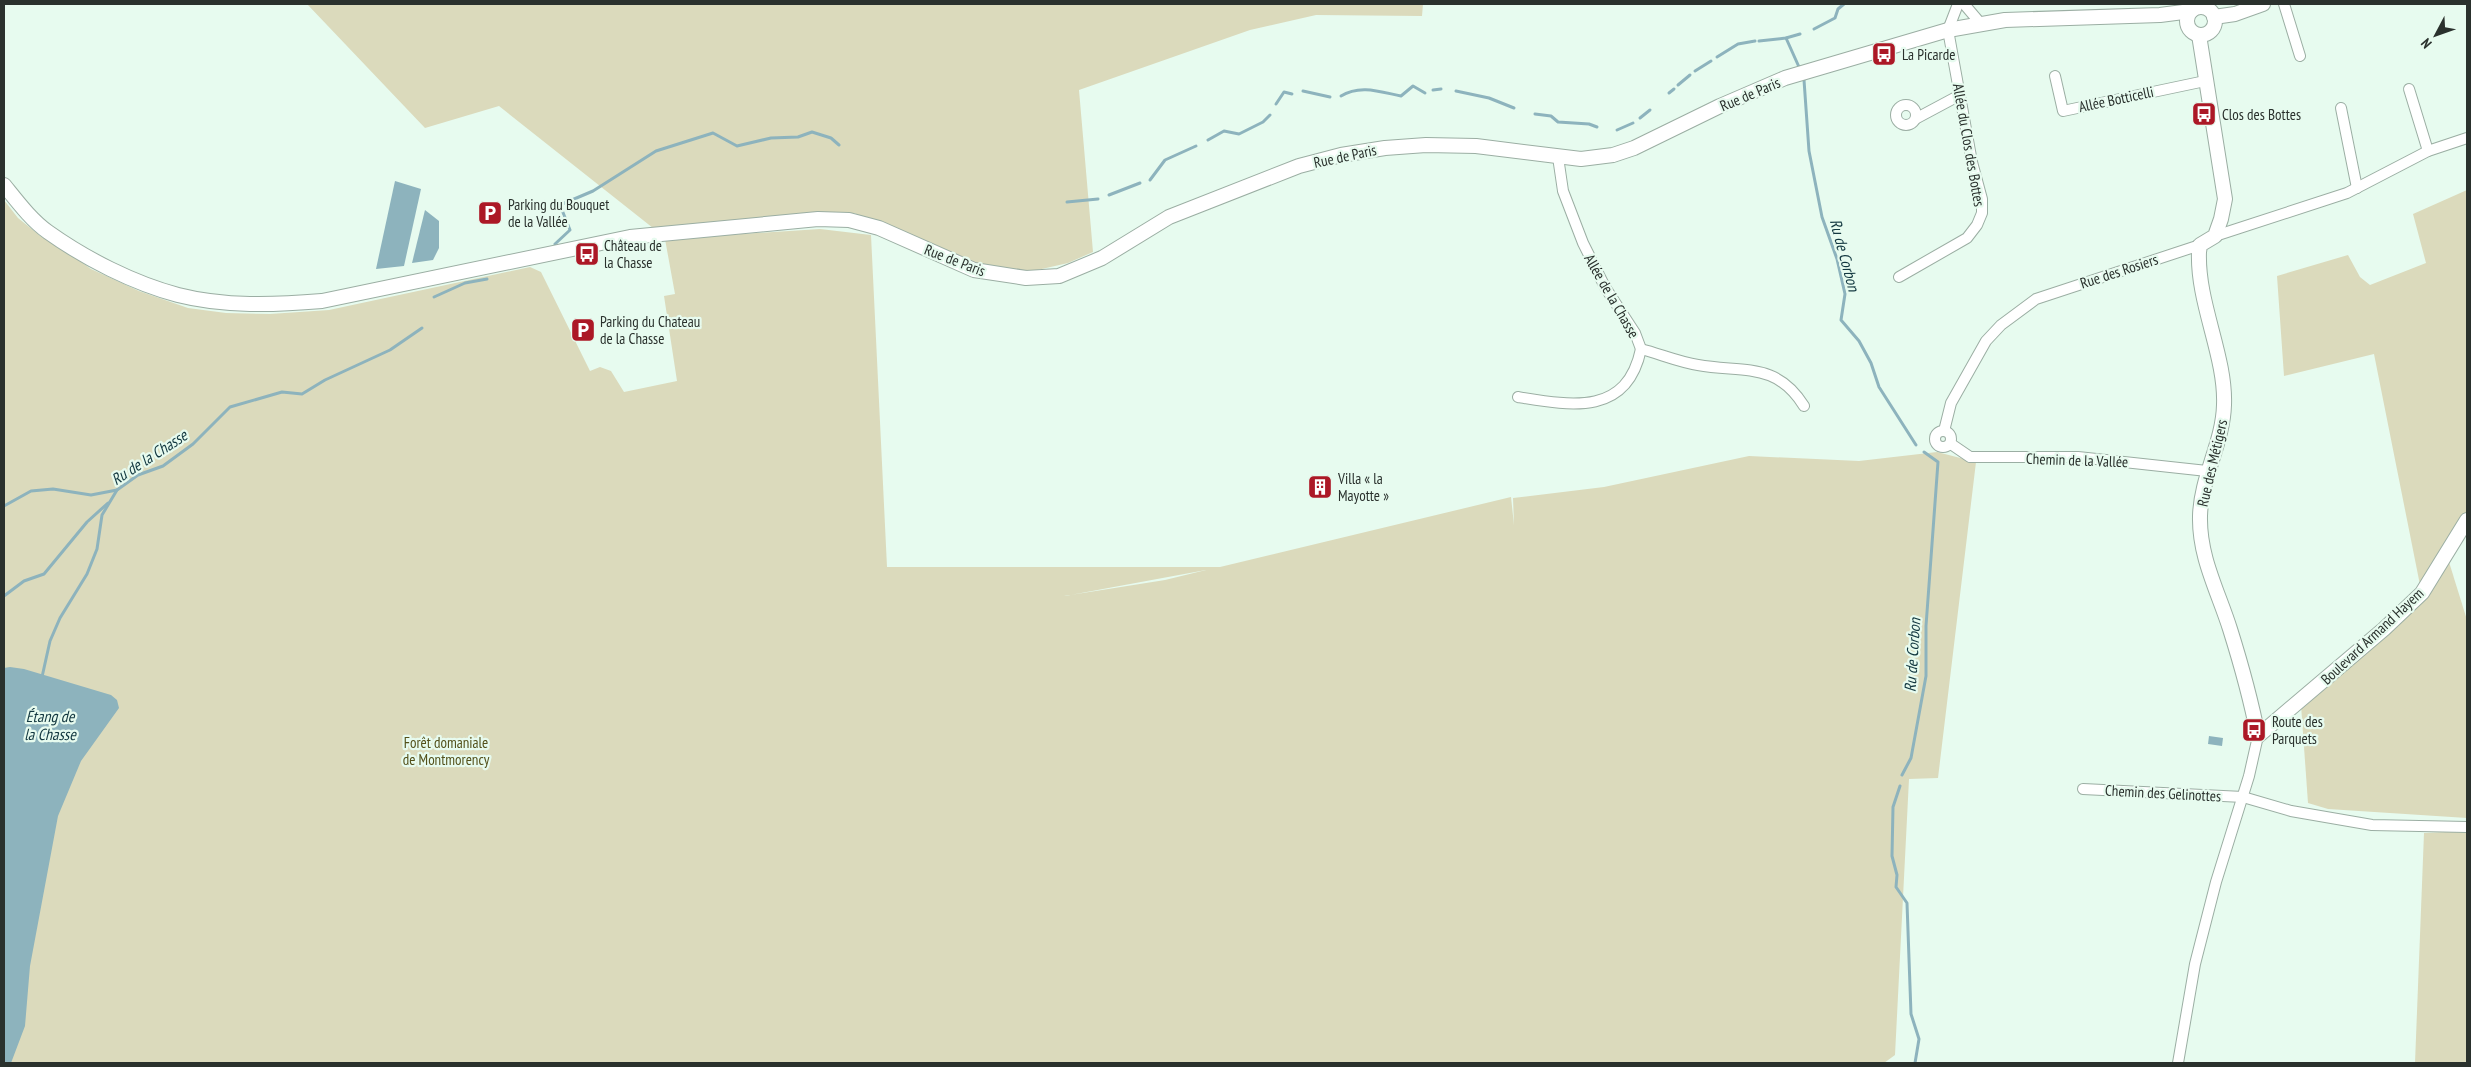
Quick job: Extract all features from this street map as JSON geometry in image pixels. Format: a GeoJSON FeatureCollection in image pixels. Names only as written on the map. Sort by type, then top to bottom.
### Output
{"type":"FeatureCollection","features":[{"type":"Feature","properties":{"kind":"main road"},"geometry":{"type":"LineString","coordinates":[[2214,17],[2235,14],[2263,4]]}},
{"type":"Feature","properties":{"kind":"main road"},"geometry":{"type":"LineString","coordinates":[[2207,8],[2214,17],[2211,30],[2199,35],[2192,32],[2194,11],[2207,8]]}},
{"type":"Feature","properties":{"kind":"main road","name":"Rue de Paris"},"geometry":{"type":"LineString","coordinates":[[4,185],[18,203],[47,231],[103,266],[178,294],[222,302],[280,305],[322,301],[630,237],[818,219],[849,220],[879,228],[974,270],[1000,276],[1026,278],[1059,276],[1102,258],[1169,217],[1299,166],[1341,155],[1386,148],[1426,145],[1476,146],[1581,159],[1618,154],[1785,78],[1948,30],[2005,20],[2160,15],[2194,11]]}},
{"type":"Feature","properties":{"kind":"main road"},"geometry":{"type":"LineString","coordinates":[[2199,35],[2225,200],[2221,219],[2214,236]]}},
{"type":"Feature","properties":{"kind":"main road","name":"Rue des Rosiers"},"geometry":{"type":"LineString","coordinates":[[2200,245],[2214,236]]}},
{"type":"Feature","properties":{"kind":"main road","name":"Rue des Métigers"},"geometry":{"type":"LineString","coordinates":[[2200,245],[2199,262],[2204,302],[2222,382],[2224,405],[2222,424],[2207,472],[2200,516],[2204,555],[2230,629],[2258,736]]}},
{"type":"Feature","properties":{"kind":"main road","name":"Boulevard Armand Hayem"},"geometry":{"type":"LineString","coordinates":[[2258,736],[2384,629],[2422,593],[2467,520]]}},
{"type":"Feature","properties":{"kind":"street"},"geometry":{"type":"LineString","coordinates":[[1948,30],[1958,4]]}},
{"type":"Feature","properties":{"kind":"street"},"geometry":{"type":"LineString","coordinates":[[1964,4],[1982,24]]}},
{"type":"Feature","properties":{"kind":"street"},"geometry":{"type":"LineString","coordinates":[[2284,4],[2300,56]]}},
{"type":"Feature","properties":{"kind":"street","name":"Allée du Clos des Bottes"},"geometry":{"type":"LineString","coordinates":[[1899,277],[1967,238],[1980,220],[1982,200],[1972,162],[1948,30]]}},
{"type":"Feature","properties":{"kind":"street","name":"Allée Botticelli"},"geometry":{"type":"LineString","coordinates":[[2055,76],[2063,111],[2205,80]]}},
{"type":"Feature","properties":{"kind":"street"},"geometry":{"type":"LineString","coordinates":[[2408,89],[2428,151]]}},
{"type":"Feature","properties":{"kind":"street"},"geometry":{"type":"LineString","coordinates":[[1916,118],[1960,95]]}},
{"type":"Feature","properties":{"kind":"street"},"geometry":{"type":"LineString","coordinates":[[2341,108],[2357,188]]}},
{"type":"Feature","properties":{"kind":"street","name":"Rue des Rosiers"},"geometry":{"type":"LineString","coordinates":[[2214,236],[2357,188],[2428,151],[2467,138]]}},
{"type":"Feature","properties":{"kind":"street","name":"Allée de la Chasse"},"geometry":{"type":"LineString","coordinates":[[1558,157],[1563,191],[1583,243],[1605,287],[1635,333],[1642,349],[1697,365],[1758,370],[1790,386],[1804,406]]}},
{"type":"Feature","properties":{"kind":"street","name":"Rue des Rosiers"},"geometry":{"type":"LineString","coordinates":[[1951,444],[1951,435],[1944,431],[1951,403],[1986,341],[2001,325],[2036,299],[2200,245]]}},
{"type":"Feature","properties":{"kind":"street"},"geometry":{"type":"LineString","coordinates":[[1518,397],[1553,403],[1600,401],[1614,394],[1631,379],[1642,349]]}},
{"type":"Feature","properties":{"kind":"street","name":"Chemin de la Vallée"},"geometry":{"type":"LineString","coordinates":[[1951,444],[1970,457],[2087,457],[2207,472]]}},
{"type":"Feature","properties":{"kind":"street"},"geometry":{"type":"LineString","coordinates":[[2178,1063],[2195,964],[2216,882],[2243,797],[2258,736]]}},
{"type":"Feature","properties":{"kind":"street","name":"Chemin des Gelinottes"},"geometry":{"type":"LineString","coordinates":[[2083,789],[2243,797],[2291,811],[2372,825],[2467,827]]}},
{"type":"Feature","properties":{"kind":"green space"},"geometry":{"type":"Polygon","coordinates":[[[307,4],[1423,4],[1422,16],[1316,15],[1250,30],[1079,90],[1093,252],[1068,263],[1033,271],[1005,271],[974,263],[854,213],[653,228],[499,106],[425,128],[307,4]]]}},
{"type":"Feature","properties":{"kind":"green space"},"geometry":{"type":"Polygon","coordinates":[[[2467,190],[2467,514],[2421,590],[2374,354],[2284,376],[2277,276],[2348,255],[2360,277],[2370,285],[2426,263],[2413,214],[2467,190]]]}},
{"type":"Feature","properties":{"kind":"green space","name":"Forêt domaniale de Montmorency"},"geometry":{"type":"Polygon","coordinates":[[[4,200],[18,218],[43,238],[46,237],[91,269],[139,291],[188,308],[226,313],[270,314],[329,310],[530,267],[541,272],[590,371],[600,367],[611,371],[624,392],[677,381],[664,296],[675,294],[665,239],[820,229],[871,235],[887,567],[1220,567],[1511,497],[1514,525],[1513,498],[1604,487],[1749,456],[1859,461],[1937,452],[1976,462],[1938,778],[1909,779],[1895,1055],[1884,1063],[4,1063],[4,200]],[[1206,570],[1071,595],[1165,580],[1206,570]]]}},
{"type":"Feature","properties":{"kind":"green space"},"geometry":{"type":"Polygon","coordinates":[[[2449,562],[2467,620],[2467,818],[2328,809],[2308,803],[2301,705],[2449,562]]]}},
{"type":"Feature","properties":{"kind":"green space"},"geometry":{"type":"Polygon","coordinates":[[[2467,831],[2467,1063],[2415,1063],[2424,833],[2467,831]]]}},
{"type":"Feature","properties":{"kind":"water"},"geometry":{"type":"Polygon","coordinates":[[[395,181],[421,189],[404,266],[376,269],[395,181]]]}},
{"type":"Feature","properties":{"kind":"water"},"geometry":{"type":"Polygon","coordinates":[[[425,210],[439,221],[439,248],[433,260],[412,263],[425,210]]]}},
{"type":"Feature","properties":{"kind":"water","name":"Étang de la Chasse"},"geometry":{"type":"Polygon","coordinates":[[[4,668],[24,669],[111,695],[117,700],[119,708],[81,761],[58,816],[30,966],[25,1026],[11,1063],[4,1063],[4,668]]]}},
{"type":"Feature","properties":{"kind":"water"},"geometry":{"type":"Polygon","coordinates":[[[2209,736],[2223,738],[2222,746],[2208,744],[2209,736]]]}},
{"type":"Feature","properties":{"kind":"waterway","name":"Ru de Corbon"},"geometry":{"type":"LineString","coordinates":[[1814,29],[1835,18],[1838,9],[1844,4]]}},
{"type":"Feature","properties":{"kind":"waterway"},"geometry":{"type":"LineString","coordinates":[[1759,41],[1786,38],[1800,34]]}},
{"type":"Feature","properties":{"kind":"waterway","name":"Ru de Corbon"},"geometry":{"type":"LineString","coordinates":[[1786,38],[1799,67]]}},
{"type":"Feature","properties":{"kind":"waterway"},"geometry":{"type":"LineString","coordinates":[[1717,57],[1738,44],[1755,41]]}},
{"type":"Feature","properties":{"kind":"waterway"},"geometry":{"type":"LineString","coordinates":[[1695,71],[1711,61]]}},
{"type":"Feature","properties":{"kind":"waterway"},"geometry":{"type":"LineString","coordinates":[[1678,85],[1690,75]]}},
{"type":"Feature","properties":{"kind":"waterway","name":"Ru de Corbon"},"geometry":{"type":"LineString","coordinates":[[1804,80],[1809,151],[1822,217],[1837,259],[1845,294],[1841,320],[1859,341],[1871,363],[1879,387],[1916,445]]}},
{"type":"Feature","properties":{"kind":"waterway"},"geometry":{"type":"LineString","coordinates":[[1341,96],[1356,90],[1378,91],[1401,96],[1413,86],[1425,93]]}},
{"type":"Feature","properties":{"kind":"waterway"},"geometry":{"type":"LineString","coordinates":[[1433,90],[1441,89]]}},
{"type":"Feature","properties":{"kind":"waterway"},"geometry":{"type":"LineString","coordinates":[[1669,93],[1674,89]]}},
{"type":"Feature","properties":{"kind":"waterway"},"geometry":{"type":"LineString","coordinates":[[1303,91],[1330,97]]}},
{"type":"Feature","properties":{"kind":"waterway"},"geometry":{"type":"LineString","coordinates":[[1456,91],[1489,98],[1514,108]]}},
{"type":"Feature","properties":{"kind":"waterway"},"geometry":{"type":"LineString","coordinates":[[1276,104],[1284,92],[1292,94]]}},
{"type":"Feature","properties":{"kind":"waterway"},"geometry":{"type":"LineString","coordinates":[[1640,118],[1650,110]]}},
{"type":"Feature","properties":{"kind":"waterway"},"geometry":{"type":"LineString","coordinates":[[1535,114],[1551,116],[1558,122],[1589,124],[1597,127]]}},
{"type":"Feature","properties":{"kind":"waterway"},"geometry":{"type":"LineString","coordinates":[[1208,140],[1224,131],[1239,134],[1263,122],[1270,115]]}},
{"type":"Feature","properties":{"kind":"waterway"},"geometry":{"type":"LineString","coordinates":[[1617,130],[1633,123]]}},
{"type":"Feature","properties":{"kind":"waterway"},"geometry":{"type":"LineString","coordinates":[[555,244],[570,230],[560,205],[593,191],[656,151],[713,133],[737,146],[771,138],[798,137],[812,132],[831,138],[839,145]]}},
{"type":"Feature","properties":{"kind":"waterway"},"geometry":{"type":"LineString","coordinates":[[1150,180],[1165,160],[1196,146]]}},
{"type":"Feature","properties":{"kind":"waterway"},"geometry":{"type":"LineString","coordinates":[[1109,195],[1140,183]]}},
{"type":"Feature","properties":{"kind":"waterway"},"geometry":{"type":"LineString","coordinates":[[1067,202],[1098,199]]}},
{"type":"Feature","properties":{"kind":"waterway","name":"Ru de la Chasse"},"geometry":{"type":"LineString","coordinates":[[434,297],[465,283],[487,279]]}},
{"type":"Feature","properties":{"kind":"waterway","name":"Ru de la Chasse"},"geometry":{"type":"LineString","coordinates":[[42,677],[50,641],[60,618],[87,574],[97,549],[102,515],[117,490],[138,475],[163,466],[193,444],[230,407],[282,392],[302,394],[325,380],[390,350],[422,328]]}},
{"type":"Feature","properties":{"kind":"waterway","name":"Ru de Corbon"},"geometry":{"type":"LineString","coordinates":[[1902,775],[1911,758],[1926,676],[1926,626],[1938,462],[1924,452]]}},
{"type":"Feature","properties":{"kind":"waterway"},"geometry":{"type":"LineString","coordinates":[[4,506],[31,491],[53,489],[91,495],[117,490]]}},
{"type":"Feature","properties":{"kind":"waterway"},"geometry":{"type":"LineString","coordinates":[[4,596],[24,581],[44,574],[87,522],[108,503]]}},
{"type":"Feature","properties":{"kind":"waterway","name":"Ru de Corbon"},"geometry":{"type":"LineString","coordinates":[[1900,786],[1893,807],[1892,856],[1897,875],[1896,887],[1907,903],[1911,1014],[1919,1039],[1915,1063]]}},
{"type":"Feature","properties":{"kind":"place","name":"La Picarde"},"geometry":{"type":"Point","coordinates":[1884,54]}},
{"type":"Feature","properties":{"kind":"place","name":"Clos des Bottes"},"geometry":{"type":"Point","coordinates":[2204,114]}},
{"type":"Feature","properties":{"kind":"place","name":"Parking du Bouquet de la Vallée"},"geometry":{"type":"Point","coordinates":[490,213]}},
{"type":"Feature","properties":{"kind":"place","name":"Château de la Chasse"},"geometry":{"type":"Point","coordinates":[587,254]}},
{"type":"Feature","properties":{"kind":"place","name":"Parking du Chateau de la Chasse"},"geometry":{"type":"Point","coordinates":[583,330]}},
{"type":"Feature","properties":{"kind":"place","name":"Villa « la Mayotte »"},"geometry":{"type":"Point","coordinates":[1320,487]}},
{"type":"Feature","properties":{"kind":"place","name":"Route des Parquets"},"geometry":{"type":"Point","coordinates":[2254,730]}}]}
